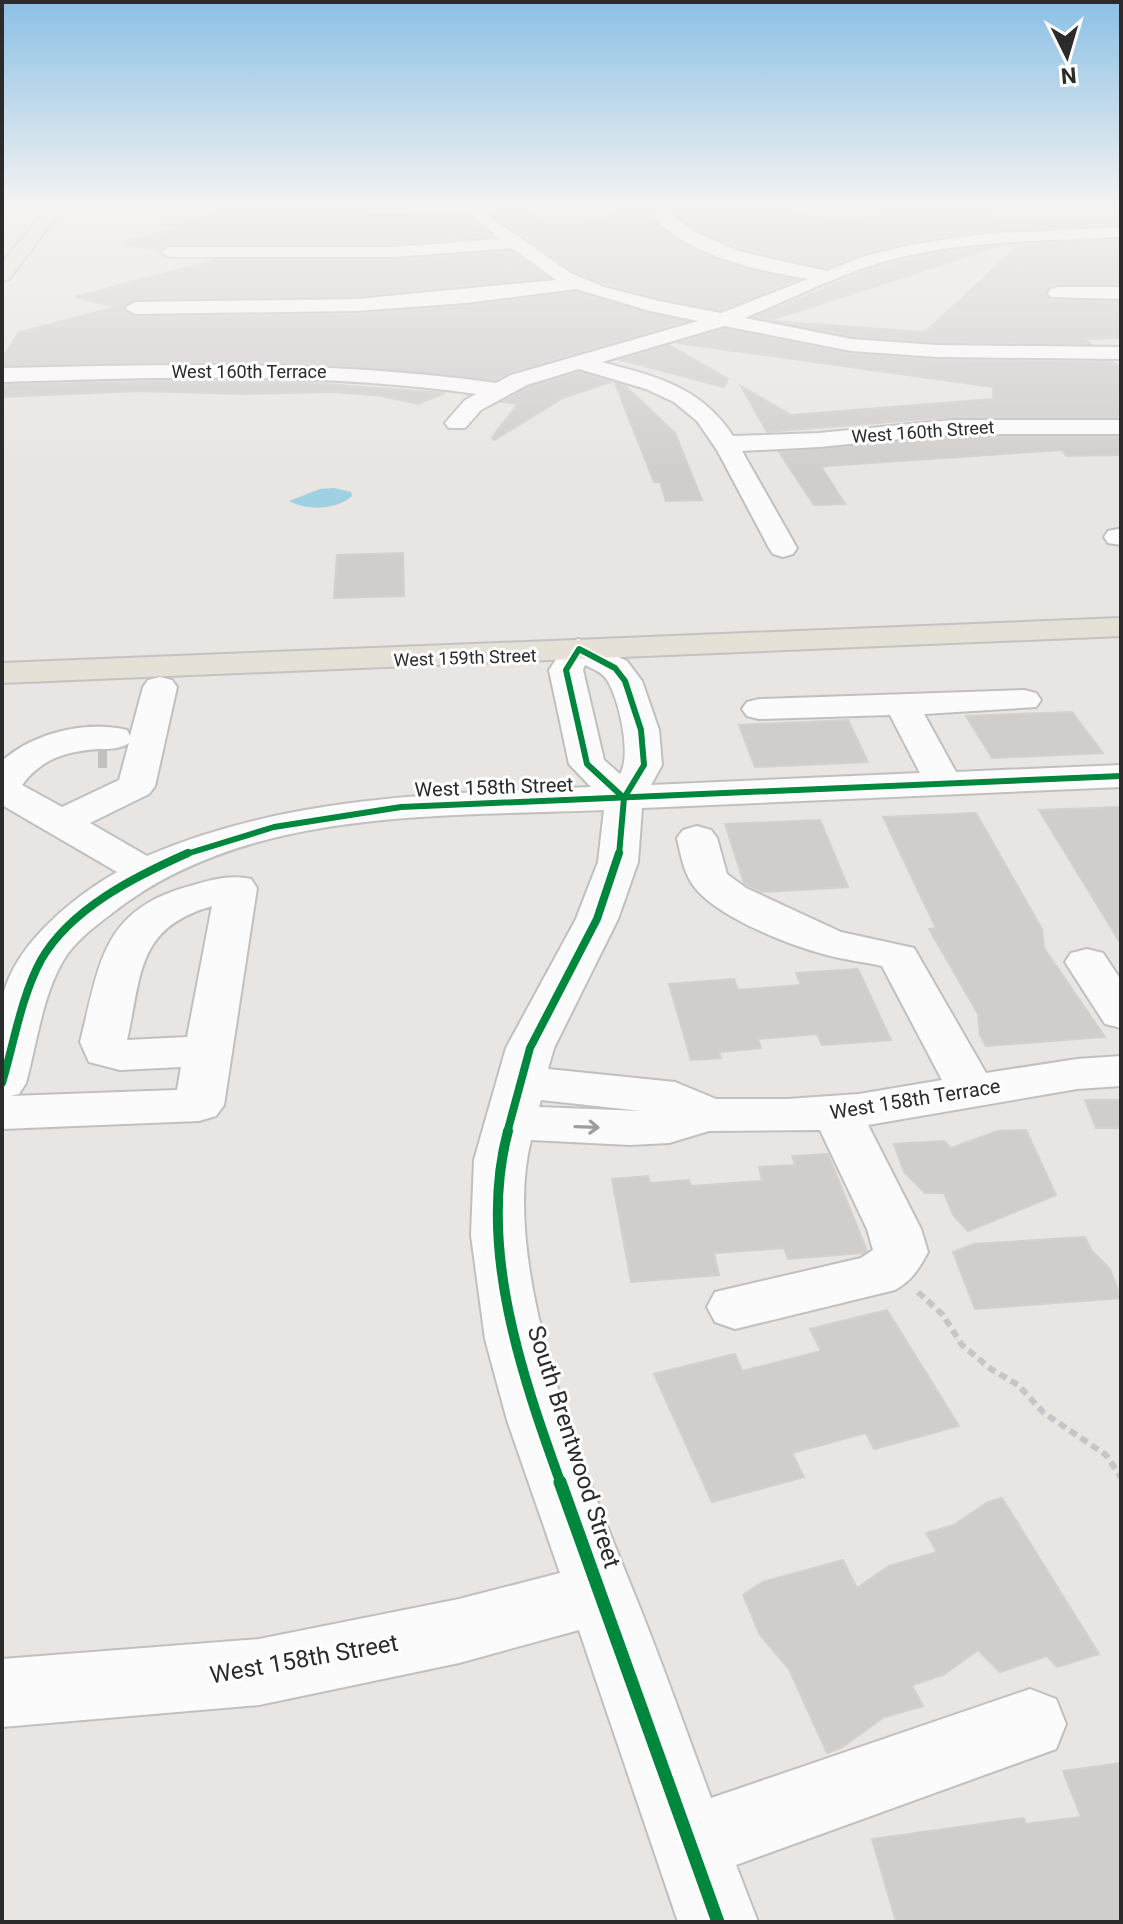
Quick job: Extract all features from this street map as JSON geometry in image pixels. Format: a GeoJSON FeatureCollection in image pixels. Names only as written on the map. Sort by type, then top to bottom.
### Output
{"type":"FeatureCollection","features":[{"type":"Feature","properties":{"kind":"main road","name":"West 159th Street"},"geometry":{"type":"LineString","coordinates":[[2,693],[160,687],[1121,627]]}},
{"type":"Feature","properties":{"kind":"main road"},"geometry":{"type":"LineString","coordinates":[[615,668],[1121,648]]}},
{"type":"Feature","properties":{"kind":"main road","name":"West 159th Street"},"geometry":{"type":"LineString","coordinates":[[2,673],[572,659]]}},
{"type":"Feature","properties":{"kind":"street"},"geometry":{"type":"LineString","coordinates":[[135,308],[258,310],[376,307],[483,296]]}},
{"type":"Feature","properties":{"kind":"street"},"geometry":{"type":"LineString","coordinates":[[615,296],[813,340],[886,348],[1121,353]]}},
{"type":"Feature","properties":{"kind":"street"},"geometry":{"type":"LineString","coordinates":[[457,423],[473,405],[496,390],[578,362],[720,321],[779,296]]}},
{"type":"Feature","properties":{"kind":"street"},"geometry":{"type":"LineString","coordinates":[[578,362],[651,384],[683,398],[707,416],[783,548]]}},
{"type":"Feature","properties":{"kind":"street","name":"West 160th Terrace"},"geometry":{"type":"LineString","coordinates":[[2,375],[353,373],[496,390]]}},
{"type":"Feature","properties":{"kind":"street","name":"West 160th Street"},"geometry":{"type":"LineString","coordinates":[[724,444],[805,441],[952,427],[1121,427]]}},
{"type":"Feature","properties":{"kind":"street"},"geometry":{"type":"LineString","coordinates":[[572,659],[615,668],[625,681],[641,730],[644,765],[624,798],[587,764],[572,659]]}},
{"type":"Feature","properties":{"kind":"street"},"geometry":{"type":"LineString","coordinates":[[145,871],[2,787],[19,761],[47,749],[60,752],[123,743],[160,687]]}},
{"type":"Feature","properties":{"kind":"street"},"geometry":{"type":"LineString","coordinates":[[759,709],[1024,700]]}},
{"type":"Feature","properties":{"kind":"street"},"geometry":{"type":"LineString","coordinates":[[901,704],[945,785]]}},
{"type":"Feature","properties":{"kind":"street"},"geometry":{"type":"LineString","coordinates":[[60,823],[136,786],[123,743]]}},
{"type":"Feature","properties":{"kind":"street","name":"West 158th Street"},"geometry":{"type":"LineString","coordinates":[[2,1083],[42,960],[68,928],[100,899],[145,871],[219,841],[329,816],[475,802],[1121,776]]}},
{"type":"Feature","properties":{"kind":"street","name":"South Brentwood Street"},"geometry":{"type":"LineString","coordinates":[[624,798],[618,862],[597,919],[530,1048],[500,1160],[498,1235],[514,1339],[538,1420],[718,1922]]}},
{"type":"Feature","properties":{"kind":"street"},"geometry":{"type":"LineString","coordinates":[[697,838],[712,883],[736,901],[823,940],[842,946],[879,950],[899,957],[972,1091]]}},
{"type":"Feature","properties":{"kind":"street"},"geometry":{"type":"LineString","coordinates":[[1087,962],[1121,1014]]}},
{"type":"Feature","properties":{"kind":"street"},"geometry":{"type":"LineString","coordinates":[[2,1113],[199,1105],[208,1051]]}},
{"type":"Feature","properties":{"kind":"street","name":"West 158th Terrace"},"geometry":{"type":"LineString","coordinates":[[515,1102],[630,1128],[669,1126],[708,1115],[787,1116],[837,1112],[1077,1074],[1121,1071]]}},
{"type":"Feature","properties":{"kind":"street"},"geometry":{"type":"LineString","coordinates":[[735,1307],[875,1275],[891,1266],[901,1252],[894,1229],[837,1112]]}},
{"type":"Feature","properties":{"kind":"street","name":"West 158th Street"},"geometry":{"type":"LineString","coordinates":[[2,1693],[259,1672],[459,1631],[601,1593]]}},
{"type":"Feature","properties":{"kind":"street"},"geometry":{"type":"LineString","coordinates":[[690,1843],[1030,1724]]}},
{"type":"Feature","properties":{"kind":"path"},"geometry":{"type":"LineString","coordinates":[[883,1270],[920,1294],[943,1315],[962,1345],[991,1369],[1018,1385],[1044,1413],[1106,1455],[1121,1477]]}},
{"type":"Feature","properties":{"kind":"water"},"geometry":{"type":"Polygon","coordinates":[[[334,488],[351,492],[352,496],[322,508],[289,501],[320,489],[334,488]]]}},
{"type":"Feature","properties":{"kind":"building"},"geometry":{"type":"Polygon","coordinates":[[[358,296],[135,299],[122,309],[135,317],[356,314],[466,306],[546,296],[590,296],[686,321],[510,372],[495,380],[312,364],[2,365],[2,358],[19,332],[116,307],[75,297],[358,296]]]}},
{"type":"Feature","properties":{"kind":"building"},"geometry":{"type":"Polygon","coordinates":[[[651,296],[757,296],[721,310],[651,296]]]}},
{"type":"Feature","properties":{"kind":"building"},"geometry":{"type":"Polygon","coordinates":[[[807,296],[846,296],[771,320],[755,317],[807,296]]]}},
{"type":"Feature","properties":{"kind":"building"},"geometry":{"type":"Polygon","coordinates":[[[964,296],[1047,296],[1051,300],[1121,302],[1121,338],[1085,339],[1091,344],[937,342],[851,336],[773,321],[925,332],[964,296]]]}},
{"type":"Feature","properties":{"kind":"building"},"geometry":{"type":"Polygon","coordinates":[[[724,329],[851,354],[937,360],[1113,362],[1121,368],[1121,417],[952,417],[767,432],[741,386],[791,415],[993,399],[993,387],[677,343],[724,329]]]}},
{"type":"Feature","properties":{"kind":"building"},"geometry":{"type":"Polygon","coordinates":[[[669,345],[728,379],[724,387],[620,360],[669,345]]]}},
{"type":"Feature","properties":{"kind":"building"},"geometry":{"type":"Polygon","coordinates":[[[579,372],[611,382],[563,398],[494,440],[492,437],[518,404],[502,402],[528,388],[579,372]]]}},
{"type":"Feature","properties":{"kind":"building"},"geometry":{"type":"Polygon","coordinates":[[[299,382],[445,393],[418,404],[382,396],[334,392],[242,394],[140,391],[2,397],[2,385],[299,382]]]}},
{"type":"Feature","properties":{"kind":"building"},"geometry":{"type":"Polygon","coordinates":[[[615,383],[624,385],[675,433],[702,500],[666,501],[660,482],[654,482],[615,383]]]}},
{"type":"Feature","properties":{"kind":"building"},"geometry":{"type":"Polygon","coordinates":[[[952,437],[1121,437],[1121,455],[1066,456],[1062,450],[826,466],[822,468],[845,504],[814,505],[779,452],[952,437]]]}},
{"type":"Feature","properties":{"kind":"building"},"geometry":{"type":"Polygon","coordinates":[[[403,553],[404,596],[334,598],[337,555],[403,553]]]}},
{"type":"Feature","properties":{"kind":"building"},"geometry":{"type":"Polygon","coordinates":[[[1072,712],[1103,753],[992,758],[966,716],[1072,712]]]}},
{"type":"Feature","properties":{"kind":"building"},"geometry":{"type":"Polygon","coordinates":[[[848,720],[868,762],[755,767],[739,725],[848,720]]]}},
{"type":"Feature","properties":{"kind":"building"},"geometry":{"type":"Polygon","coordinates":[[[1121,807],[1121,944],[1039,810],[1121,807]]]}},
{"type":"Feature","properties":{"kind":"building"},"geometry":{"type":"Polygon","coordinates":[[[976,813],[1042,929],[1044,948],[1105,1037],[986,1046],[980,1035],[978,1014],[929,929],[936,928],[883,817],[976,813]]]}},
{"type":"Feature","properties":{"kind":"building"},"geometry":{"type":"Polygon","coordinates":[[[820,820],[848,887],[761,892],[744,883],[725,824],[820,820]]]}},
{"type":"Feature","properties":{"kind":"building"},"geometry":{"type":"Polygon","coordinates":[[[858,969],[891,1040],[822,1045],[817,1034],[758,1039],[761,1048],[719,1052],[721,1058],[691,1060],[669,984],[734,979],[738,990],[801,985],[796,973],[858,969]]]}},
{"type":"Feature","properties":{"kind":"building"},"geometry":{"type":"Polygon","coordinates":[[[1085,1100],[1121,1100],[1121,1128],[1096,1128],[1085,1100]]]}},
{"type":"Feature","properties":{"kind":"building"},"geometry":{"type":"Polygon","coordinates":[[[1026,1130],[1056,1195],[968,1231],[953,1215],[944,1193],[925,1193],[904,1172],[894,1144],[944,1141],[951,1148],[998,1131],[1026,1130]]]}},
{"type":"Feature","properties":{"kind":"building"},"geometry":{"type":"Polygon","coordinates":[[[828,1154],[867,1251],[788,1259],[784,1248],[714,1253],[719,1275],[631,1282],[612,1179],[648,1176],[650,1183],[689,1180],[691,1186],[762,1181],[759,1167],[795,1165],[792,1156],[828,1154]]]}},
{"type":"Feature","properties":{"kind":"building"},"geometry":{"type":"Polygon","coordinates":[[[1085,1237],[1092,1251],[1110,1269],[1121,1298],[975,1309],[953,1252],[974,1244],[1085,1237]]]}},
{"type":"Feature","properties":{"kind":"building"},"geometry":{"type":"Polygon","coordinates":[[[887,1310],[959,1426],[874,1449],[866,1433],[792,1453],[804,1477],[712,1502],[654,1374],[735,1354],[742,1371],[821,1351],[810,1329],[887,1310]]]}},
{"type":"Feature","properties":{"kind":"building"},"geometry":{"type":"Polygon","coordinates":[[[1002,1498],[1099,1654],[1057,1667],[1047,1656],[1000,1672],[978,1650],[943,1675],[912,1685],[923,1706],[884,1717],[841,1748],[827,1753],[789,1669],[760,1635],[743,1595],[763,1582],[843,1560],[857,1588],[889,1566],[937,1552],[926,1533],[954,1525],[988,1502],[1002,1498]]]}},
{"type":"Feature","properties":{"kind":"building"},"geometry":{"type":"Polygon","coordinates":[[[1121,1763],[1121,1922],[896,1922],[872,1839],[1024,1818],[1026,1824],[1081,1817],[1063,1771],[1121,1763]]]}},
{"type":"Feature","properties":{"kind":"tunnel"},"geometry":{"type":"LineString","coordinates":[[98,750],[107,750]]}},
{"type":"Feature","properties":{"kind":"cycle path"},"geometry":{"type":"LineString","coordinates":[[624,798],[587,764],[566,670],[579,649],[615,668],[625,681],[641,730],[644,765],[624,798],[618,862],[597,919],[530,1048],[500,1160],[498,1235],[514,1339],[538,1420],[718,1922]]}},
{"type":"Feature","properties":{"kind":"cycle path"},"geometry":{"type":"LineString","coordinates":[[2,1083],[34,975],[60,937],[116,889],[153,868],[232,838],[316,819],[401,807],[1121,776]]}}]}
